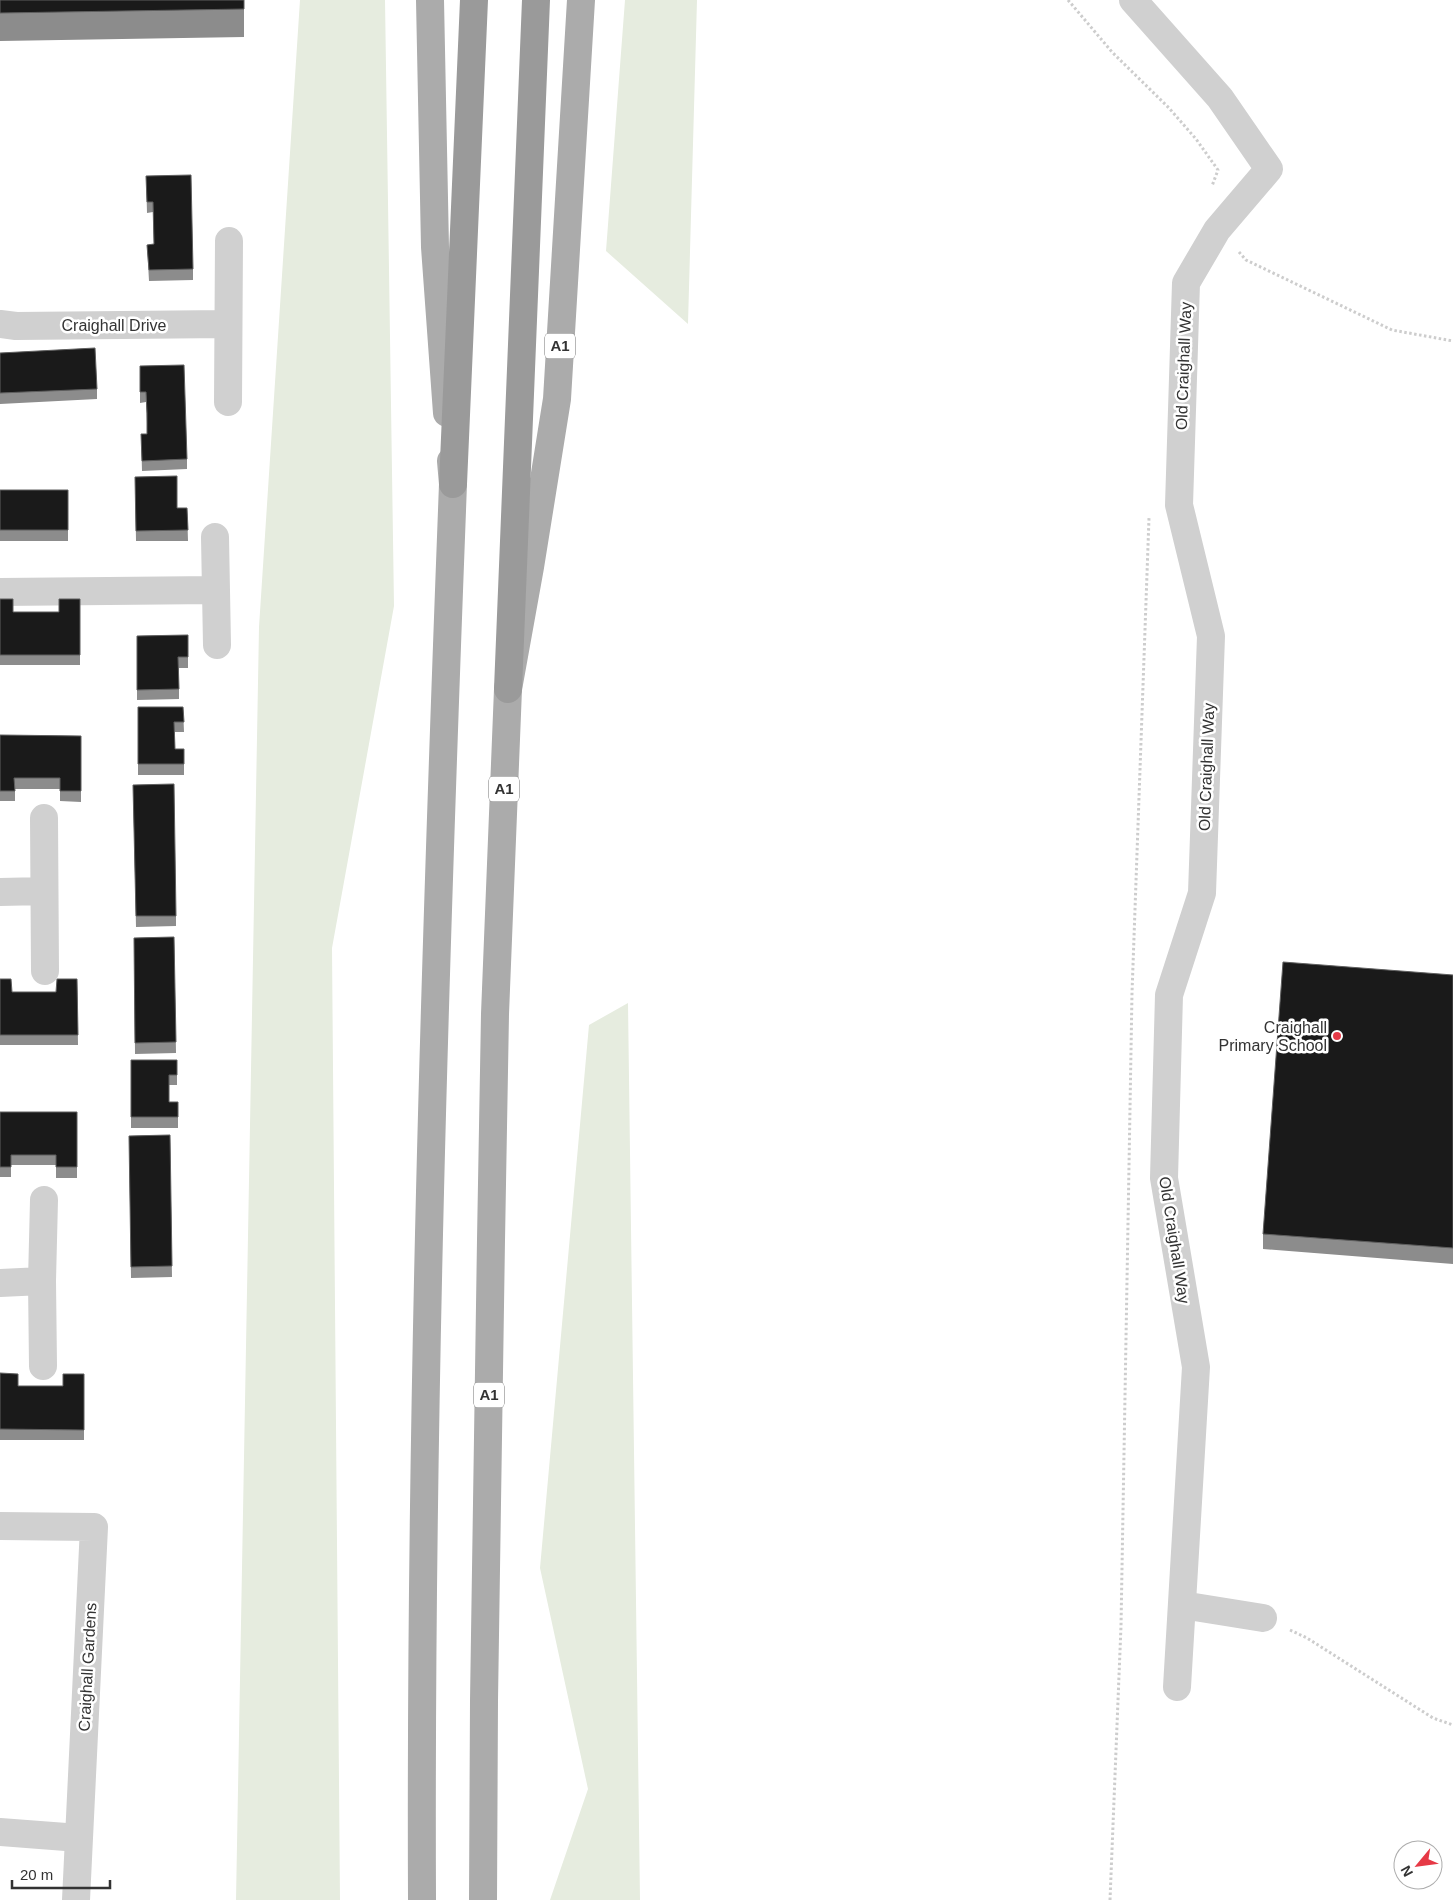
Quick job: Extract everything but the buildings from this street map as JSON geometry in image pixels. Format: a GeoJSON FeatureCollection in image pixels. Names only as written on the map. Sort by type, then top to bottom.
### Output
{"type":"FeatureCollection","features":[{"type":"Feature","properties":{"kind":"highway"},"geometry":{"type":"LineString","coordinates":[[453,484],[474,0]]}},
{"type":"Feature","properties":{"kind":"highway","name":"A1"},"geometry":{"type":"LineString","coordinates":[[508,689],[536,0]]}},
{"type":"Feature","properties":{"kind":"main road"},"geometry":{"type":"LineString","coordinates":[[422,1900],[427,1290],[437,890],[453,484],[435,247],[430,0]]}},
{"type":"Feature","properties":{"kind":"main road","name":"A1"},"geometry":{"type":"LineString","coordinates":[[483,1900],[484,1711],[495,1014],[508,689],[557,399],[582,0]]}},
{"type":"Feature","properties":{"kind":"street","name":"Old Craighall Way"},"geometry":{"type":"LineString","coordinates":[[1133,0],[1220,98],[1269,169],[1217,230],[1186,283],[1179,505],[1211,636],[1202,893],[1169,995],[1164,1178],[1196,1367],[1177,1687]]}},
{"type":"Feature","properties":{"kind":"street"},"geometry":{"type":"LineString","coordinates":[[228,402],[229,241]]}},
{"type":"Feature","properties":{"kind":"street","name":"Craighall Drive"},"geometry":{"type":"LineString","coordinates":[[0,324],[16,326],[227,324]]}},
{"type":"Feature","properties":{"kind":"street"},"geometry":{"type":"LineString","coordinates":[[215,536],[217,645]]}},
{"type":"Feature","properties":{"kind":"street"},"geometry":{"type":"LineString","coordinates":[[0,592],[216,590]]}},
{"type":"Feature","properties":{"kind":"street"},"geometry":{"type":"LineString","coordinates":[[44,818],[45,971]]}},
{"type":"Feature","properties":{"kind":"street"},"geometry":{"type":"LineString","coordinates":[[0,892],[44,890]]}},
{"type":"Feature","properties":{"kind":"street"},"geometry":{"type":"LineString","coordinates":[[44,1200],[42,1281],[44,1366]]}},
{"type":"Feature","properties":{"kind":"street"},"geometry":{"type":"LineString","coordinates":[[0,1283],[42,1281]]}},
{"type":"Feature","properties":{"kind":"street","name":"Craighall Gardens"},"geometry":{"type":"LineString","coordinates":[[0,1526],[94,1527],[76,1900]]}},
{"type":"Feature","properties":{"kind":"street"},"geometry":{"type":"LineString","coordinates":[[1182,1605],[1263,1618]]}},
{"type":"Feature","properties":{"kind":"street"},"geometry":{"type":"LineString","coordinates":[[0,1832],[79,1838]]}},
{"type":"Feature","properties":{"kind":"path"},"geometry":{"type":"LineString","coordinates":[[1068,0],[1112,52],[1169,108],[1196,139],[1218,170],[1211,189]]}},
{"type":"Feature","properties":{"kind":"path"},"geometry":{"type":"LineString","coordinates":[[1217,230],[1246,260],[1392,330],[1453,341]]}},
{"type":"Feature","properties":{"kind":"path"},"geometry":{"type":"LineString","coordinates":[[1110,1900],[1121,1626],[1132,993],[1149,514]]}},
{"type":"Feature","properties":{"kind":"path"},"geometry":{"type":"LineString","coordinates":[[1263,1618],[1307,1638],[1433,1718],[1453,1725]]}},
{"type":"Feature","properties":{"kind":"shaded area"},"geometry":{"type":"Polygon","coordinates":[[[300,0],[385,0],[394,606],[332,948],[340,1900],[236,1900],[259,627],[300,0]]]}},
{"type":"Feature","properties":{"kind":"shaded area"},"geometry":{"type":"Polygon","coordinates":[[[625,0],[697,0],[688,324],[606,251],[625,0]]]}},
{"type":"Feature","properties":{"kind":"shaded area"},"geometry":{"type":"Polygon","coordinates":[[[628,1003],[640,1900],[550,1900],[588,1789],[540,1568],[589,1025],[628,1003]]]}},
{"type":"Feature","properties":{"kind":"place","name":"Craighall Primary School"},"geometry":{"type":"Point","coordinates":[1337,1036]}}]}
